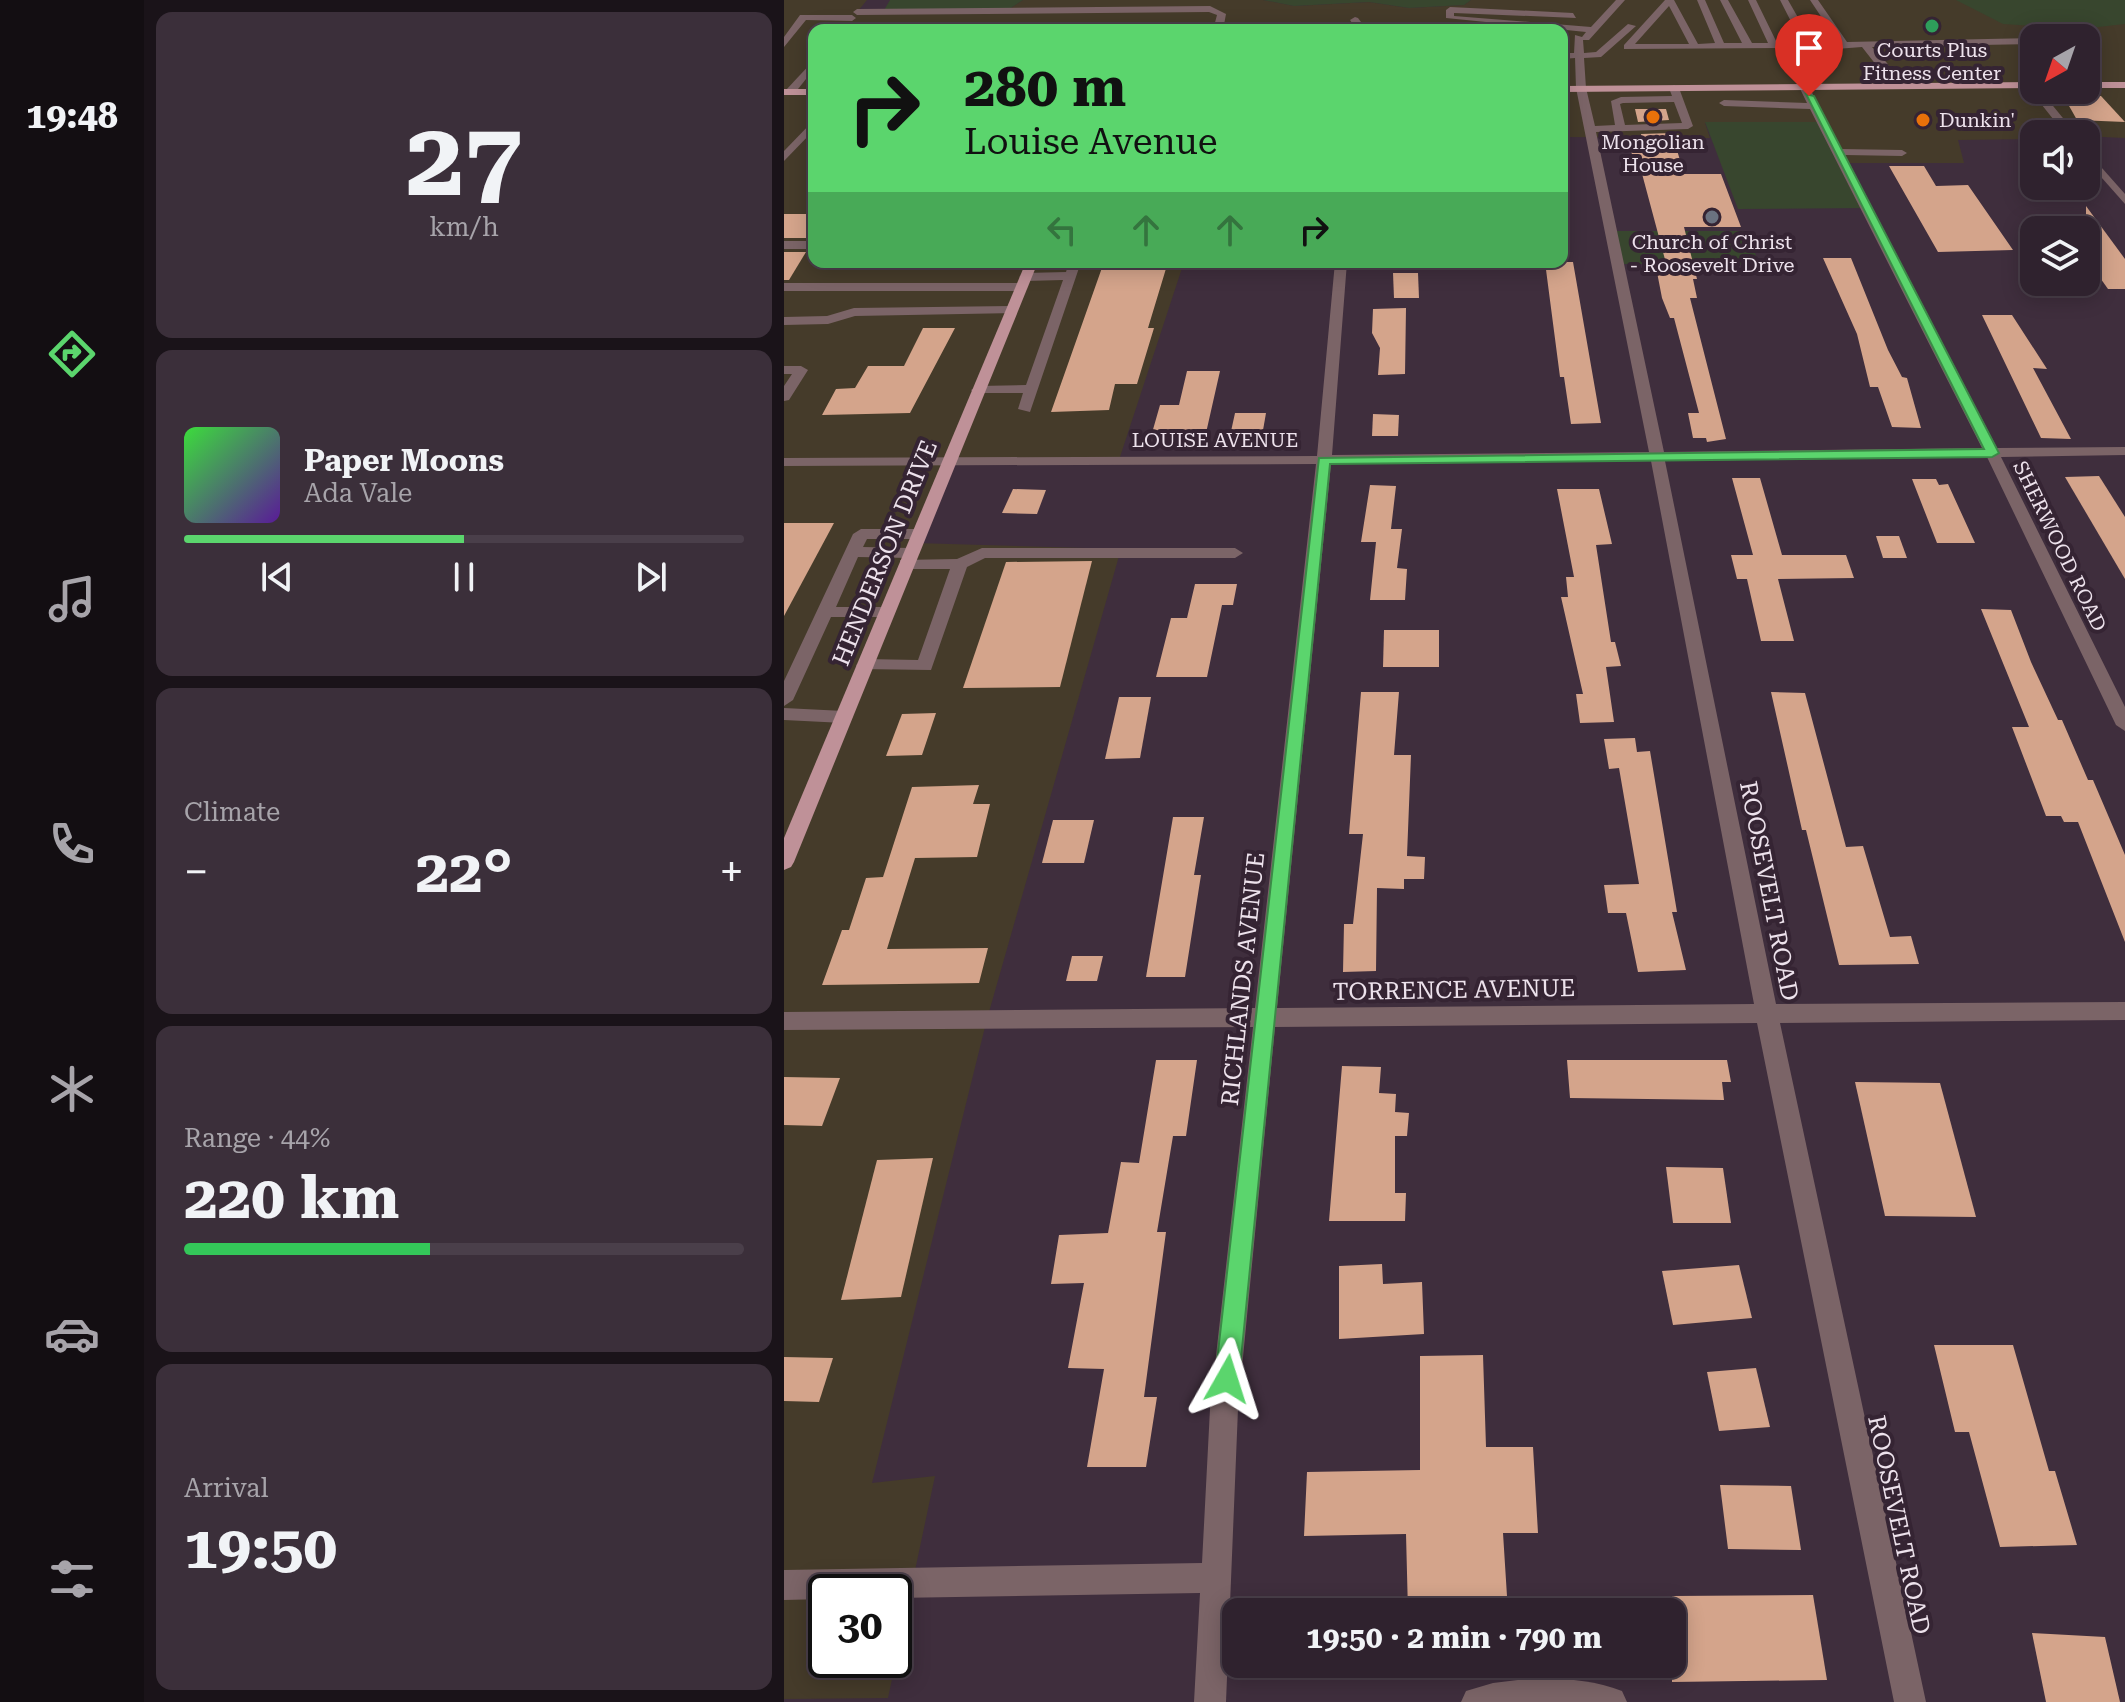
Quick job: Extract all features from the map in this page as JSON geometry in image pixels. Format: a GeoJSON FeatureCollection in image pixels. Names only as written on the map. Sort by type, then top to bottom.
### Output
{"type":"FeatureCollection","features":[{"type":"Feature","properties":{"kind":"main road"},"geometry":{"type":"LineString","coordinates":[[2100,85],[2125,85]]}},
{"type":"Feature","properties":{"kind":"main road"},"geometry":{"type":"LineString","coordinates":[[1572,88],[1676,93],[1718,87],[2020,87]]}},
{"type":"Feature","properties":{"kind":"main road"},"geometry":{"type":"LineString","coordinates":[[786,94],[808,92]]}},
{"type":"Feature","properties":{"kind":"main road","name":"HENDERSON DRIVE"},"geometry":{"type":"LineString","coordinates":[[784,862],[1026,275]]}},
{"type":"Feature","properties":{"kind":"street"},"geometry":{"type":"LineString","coordinates":[[847,24],[867,0]]}},
{"type":"Feature","properties":{"kind":"street"},"geometry":{"type":"LineString","coordinates":[[1568,33],[1587,38],[1621,0]]}},
{"type":"Feature","properties":{"kind":"street"},"geometry":{"type":"LineString","coordinates":[[1670,0],[1661,32],[1695,47],[1810,48],[2020,41]]}},
{"type":"Feature","properties":{"kind":"street"},"geometry":{"type":"LineString","coordinates":[[1670,0],[1695,47]]}},
{"type":"Feature","properties":{"kind":"street"},"geometry":{"type":"LineString","coordinates":[[1701,0],[1721,47]]}},
{"type":"Feature","properties":{"kind":"street"},"geometry":{"type":"LineString","coordinates":[[1724,0],[1749,47]]}},
{"type":"Feature","properties":{"kind":"street","name":"SHERWOOD ROAD"},"geometry":{"type":"LineString","coordinates":[[1752,0],[1815,106],[1992,453],[2125,725]]}},
{"type":"Feature","properties":{"kind":"street"},"geometry":{"type":"LineString","coordinates":[[1784,0],[1810,48]]}},
{"type":"Feature","properties":{"kind":"street"},"geometry":{"type":"LineString","coordinates":[[1814,0],[1844,45]]}},
{"type":"Feature","properties":{"kind":"street"},"geometry":{"type":"LineString","coordinates":[[1138,10],[1134,20],[1191,20]]}},
{"type":"Feature","properties":{"kind":"street"},"geometry":{"type":"LineString","coordinates":[[784,17],[1004,15],[1048,11],[1044,18],[1102,18],[1138,10],[1217,10],[1222,14],[1220,24]]}},
{"type":"Feature","properties":{"kind":"street"},"geometry":{"type":"LineString","coordinates":[[1502,24],[1450,18],[1450,10],[1573,16],[1568,24]]}},
{"type":"Feature","properties":{"kind":"street"},"geometry":{"type":"LineString","coordinates":[[1568,56],[1598,55],[1620,39],[1644,10]]}},
{"type":"Feature","properties":{"kind":"street"},"geometry":{"type":"LineString","coordinates":[[784,44],[788,28],[803,17]]}},
{"type":"Feature","properties":{"kind":"street"},"geometry":{"type":"LineString","coordinates":[[1355,20],[1358,24]]}},
{"type":"Feature","properties":{"kind":"street"},"geometry":{"type":"LineString","coordinates":[[1568,31],[1594,30]]}},
{"type":"Feature","properties":{"kind":"street","name":"ROOSEVELT ROAD"},"geometry":{"type":"LineString","coordinates":[[1578,37],[1579,56],[1572,88],[1590,129],[1659,456],[1766,1011],[1910,1702]]}},
{"type":"Feature","properties":{"kind":"street"},"geometry":{"type":"LineString","coordinates":[[1864,44],[1884,65],[1895,86]]}},
{"type":"Feature","properties":{"kind":"street"},"geometry":{"type":"LineString","coordinates":[[786,94],[808,70]]}},
{"type":"Feature","properties":{"kind":"street"},"geometry":{"type":"LineString","coordinates":[[1718,87],[1729,116]]}},
{"type":"Feature","properties":{"kind":"street"},"geometry":{"type":"LineString","coordinates":[[1617,88],[1621,100]]}},
{"type":"Feature","properties":{"kind":"street"},"geometry":{"type":"LineString","coordinates":[[1590,129],[1621,129],[1688,126],[1676,93],[1615,103],[1621,129]]}},
{"type":"Feature","properties":{"kind":"street"},"geometry":{"type":"LineString","coordinates":[[1724,103],[1815,106]]}},
{"type":"Feature","properties":{"kind":"street"},"geometry":{"type":"LineString","coordinates":[[2047,104],[2060,120]]}},
{"type":"Feature","properties":{"kind":"street"},"geometry":{"type":"LineString","coordinates":[[784,158],[788,148],[808,138]]}},
{"type":"Feature","properties":{"kind":"street"},"geometry":{"type":"LineString","coordinates":[[1838,152],[1902,153]]}},
{"type":"Feature","properties":{"kind":"street"},"geometry":{"type":"LineString","coordinates":[[2100,170],[2125,201]]}},
{"type":"Feature","properties":{"kind":"street"},"geometry":{"type":"LineString","coordinates":[[784,245],[808,245]]}},
{"type":"Feature","properties":{"kind":"street","name":"RICHLANDS AVENUE"},"geometry":{"type":"LineString","coordinates":[[1210,1702],[1213,1578],[1224,1409],[1324,460],[1340,268]]}},
{"type":"Feature","properties":{"kind":"street"},"geometry":{"type":"LineString","coordinates":[[784,287],[867,288],[1073,269],[1025,409]]}},
{"type":"Feature","properties":{"kind":"street"},"geometry":{"type":"LineString","coordinates":[[854,312],[867,288]]}},
{"type":"Feature","properties":{"kind":"street"},"geometry":{"type":"LineString","coordinates":[[784,321],[828,320],[854,312],[1011,310]]}},
{"type":"Feature","properties":{"kind":"street"},"geometry":{"type":"LineString","coordinates":[[784,370],[801,370],[784,397]]}},
{"type":"Feature","properties":{"kind":"street"},"geometry":{"type":"LineString","coordinates":[[978,390],[1032,389]]}},
{"type":"Feature","properties":{"kind":"street","name":"LOUISE AVENUE"},"geometry":{"type":"LineString","coordinates":[[784,462],[1324,460],[2125,451]]}},
{"type":"Feature","properties":{"kind":"street"},"geometry":{"type":"LineString","coordinates":[[784,700],[861,534],[918,534]]}},
{"type":"Feature","properties":{"kind":"street"},"geometry":{"type":"LineString","coordinates":[[854,552],[960,564],[982,553],[1235,553]]}},
{"type":"Feature","properties":{"kind":"street"},"geometry":{"type":"LineString","coordinates":[[865,665],[925,666],[960,564]]}},
{"type":"Feature","properties":{"kind":"street"},"geometry":{"type":"LineString","coordinates":[[826,612],[886,612]]}},
{"type":"Feature","properties":{"kind":"street"},"geometry":{"type":"LineString","coordinates":[[784,714],[844,717]]}},
{"type":"Feature","properties":{"kind":"street","name":"TORRENCE AVENUE"},"geometry":{"type":"LineString","coordinates":[[784,1021],[1265,1019],[1766,1011],[2125,1011]]}},
{"type":"Feature","properties":{"kind":"street"},"geometry":{"type":"LineString","coordinates":[[784,1585],[1213,1578]]}},
{"type":"Feature","properties":{"kind":"street"},"geometry":{"type":"LineString","coordinates":[[1477,1702],[1498,1697],[1586,1696],[1611,1702]]}},
{"type":"Feature","properties":{"kind":"shaded area"},"geometry":{"type":"Polygon","coordinates":[[[784,0],[867,0],[858,11],[1006,11],[1023,0],[1263,0],[1294,6],[1369,2],[1409,8],[1464,5],[1471,0],[2125,0],[2125,138],[2100,137],[2100,120],[2020,120],[2020,139],[1958,140],[1964,163],[1844,163],[1705,123],[1710,138],[1568,137],[1568,24],[808,24],[808,268],[1182,268],[1119,460],[949,460],[915,543],[1121,549],[987,1019],[872,1483],[935,1476],[912,1585],[912,1574],[808,1574],[808,1678],[892,1678],[888,1698],[784,1699],[784,0]]]}},
{"type":"Feature","properties":{"kind":"green space"},"geometry":{"type":"Polygon","coordinates":[[[890,0],[1023,0],[1006,11],[883,12],[890,0]]]}},
{"type":"Feature","properties":{"kind":"green space"},"geometry":{"type":"Polygon","coordinates":[[[1263,0],[1471,0],[1464,5],[1409,8],[1369,2],[1294,6],[1263,0]]]}},
{"type":"Feature","properties":{"kind":"green space"},"geometry":{"type":"Polygon","coordinates":[[[1956,0],[2125,0],[2125,24],[2100,27],[2100,24],[2003,24],[1956,0]]]}},
{"type":"Feature","properties":{"kind":"green space"},"geometry":{"type":"Polygon","coordinates":[[[1705,122],[1822,122],[1868,208],[1738,209],[1705,122]]]}},
{"type":"Feature","properties":{"kind":"green space"},"geometry":{"type":"Polygon","coordinates":[[[1613,231],[1748,231],[1759,265],[1619,264],[1613,231]]]}},
{"type":"Feature","properties":{"kind":"building"},"geometry":{"type":"Polygon","coordinates":[[[2100,96],[2125,122],[2077,120],[2068,104],[2100,104],[2100,96]]]}},
{"type":"Feature","properties":{"kind":"building","name":"Mongolian House"},"geometry":{"type":"Polygon","coordinates":[[[1635,109],[1666,109],[1669,120],[1638,122],[1635,109]]]}},
{"type":"Feature","properties":{"kind":"building"},"geometry":{"type":"Polygon","coordinates":[[[1672,133],[1684,174],[1721,174],[1741,227],[1684,227],[1697,279],[1693,279],[1697,298],[1690,298],[1726,439],[1707,442],[1706,438],[1693,438],[1688,413],[1699,413],[1674,318],[1670,318],[1662,298],[1656,267],[1667,267],[1641,170],[1636,170],[1628,139],[1642,139],[1641,134],[1672,133]]]}},
{"type":"Feature","properties":{"kind":"building"},"geometry":{"type":"Polygon","coordinates":[[[1889,166],[1924,166],[1936,186],[1968,185],[2013,250],[1938,252],[1889,166]]]}},
{"type":"Feature","properties":{"kind":"building"},"geometry":{"type":"Polygon","coordinates":[[[784,214],[808,214],[808,238],[784,238],[784,214]]]}},
{"type":"Feature","properties":{"kind":"building"},"geometry":{"type":"Polygon","coordinates":[[[2100,225],[2125,259],[2125,289],[2108,289],[2100,278],[2100,225]]]}},
{"type":"Feature","properties":{"kind":"building"},"geometry":{"type":"Polygon","coordinates":[[[784,252],[806,252],[789,280],[784,280],[784,252]]]}},
{"type":"Feature","properties":{"kind":"building"},"geometry":{"type":"Polygon","coordinates":[[[1823,258],[1851,258],[1888,350],[1902,377],[1907,378],[1921,428],[1892,427],[1878,387],[1870,387],[1857,334],[1823,258]]]}},
{"type":"Feature","properties":{"kind":"building"},"geometry":{"type":"Polygon","coordinates":[[[1568,262],[1573,262],[1601,423],[1571,424],[1564,377],[1560,377],[1546,268],[1568,268],[1568,262]]]}},
{"type":"Feature","properties":{"kind":"building"},"geometry":{"type":"Polygon","coordinates":[[[1102,268],[1166,268],[1148,328],[1154,328],[1137,384],[1115,384],[1109,410],[1051,412],[1102,268]]]}},
{"type":"Feature","properties":{"kind":"building"},"geometry":{"type":"Polygon","coordinates":[[[1393,273],[1418,273],[1419,298],[1394,298],[1393,273]]]}},
{"type":"Feature","properties":{"kind":"building"},"geometry":{"type":"Polygon","coordinates":[[[1406,308],[1405,374],[1378,375],[1380,348],[1372,333],[1373,309],[1406,308]]]}},
{"type":"Feature","properties":{"kind":"building"},"geometry":{"type":"Polygon","coordinates":[[[1982,315],[2012,315],[2047,369],[2033,368],[2071,439],[2041,438],[1982,315]]]}},
{"type":"Feature","properties":{"kind":"building"},"geometry":{"type":"Polygon","coordinates":[[[923,328],[955,328],[910,413],[822,415],[836,389],[855,388],[868,366],[904,366],[923,328]]]}},
{"type":"Feature","properties":{"kind":"building"},"geometry":{"type":"Polygon","coordinates":[[[1187,371],[1220,371],[1206,433],[1152,433],[1160,405],[1179,405],[1187,371]]]}},
{"type":"Feature","properties":{"kind":"building"},"geometry":{"type":"Polygon","coordinates":[[[1235,413],[1266,413],[1262,436],[1230,436],[1235,413]]]}},
{"type":"Feature","properties":{"kind":"building"},"geometry":{"type":"Polygon","coordinates":[[[1373,414],[1399,415],[1398,436],[1372,436],[1373,414]]]}},
{"type":"Feature","properties":{"kind":"building"},"geometry":{"type":"Polygon","coordinates":[[[2099,476],[2125,517],[2125,579],[2065,477],[2099,476]]]}},
{"type":"Feature","properties":{"kind":"building"},"geometry":{"type":"Polygon","coordinates":[[[1732,478],[1760,478],[1782,555],[1846,555],[1854,578],[1778,579],[1794,641],[1761,641],[1747,579],[1737,579],[1731,555],[1753,555],[1732,478]]]}},
{"type":"Feature","properties":{"kind":"building"},"geometry":{"type":"Polygon","coordinates":[[[1912,479],[1936,479],[1939,485],[1948,484],[1975,543],[1937,543],[1912,479]]]}},
{"type":"Feature","properties":{"kind":"building"},"geometry":{"type":"Polygon","coordinates":[[[1370,485],[1396,486],[1391,529],[1402,529],[1397,568],[1407,569],[1405,600],[1370,600],[1376,542],[1361,542],[1370,485]]]}},
{"type":"Feature","properties":{"kind":"building"},"geometry":{"type":"Polygon","coordinates":[[[1013,489],[1046,490],[1037,514],[1002,513],[1013,489]]]}},
{"type":"Feature","properties":{"kind":"building"},"geometry":{"type":"Polygon","coordinates":[[[1557,489],[1599,489],[1612,544],[1596,545],[1611,642],[1615,642],[1621,666],[1606,667],[1614,722],[1580,723],[1576,694],[1583,694],[1561,597],[1568,597],[1566,577],[1574,577],[1557,489]]]}},
{"type":"Feature","properties":{"kind":"building"},"geometry":{"type":"Polygon","coordinates":[[[784,523],[834,523],[784,616],[784,523]]]}},
{"type":"Feature","properties":{"kind":"building"},"geometry":{"type":"Polygon","coordinates":[[[1876,536],[1899,536],[1907,558],[1883,558],[1876,536]]]}},
{"type":"Feature","properties":{"kind":"building"},"geometry":{"type":"Polygon","coordinates":[[[1092,561],[1060,687],[963,688],[1006,562],[1092,561]]]}},
{"type":"Feature","properties":{"kind":"building"},"geometry":{"type":"Polygon","coordinates":[[[1195,584],[1237,584],[1233,605],[1222,605],[1207,677],[1156,677],[1171,618],[1187,618],[1195,584]]]}},
{"type":"Feature","properties":{"kind":"building"},"geometry":{"type":"Polygon","coordinates":[[[1981,609],[2011,610],[2058,720],[2062,720],[2088,780],[2093,780],[2125,855],[2125,942],[2078,822],[2064,822],[2061,816],[2046,816],[2012,727],[2029,727],[1981,609]]]}},
{"type":"Feature","properties":{"kind":"building"},"geometry":{"type":"Polygon","coordinates":[[[1384,630],[1439,630],[1439,667],[1383,667],[1384,630]]]}},
{"type":"Feature","properties":{"kind":"building"},"geometry":{"type":"Polygon","coordinates":[[[1361,692],[1399,692],[1394,755],[1411,755],[1407,856],[1425,857],[1424,879],[1404,879],[1404,889],[1377,888],[1376,971],[1343,972],[1344,924],[1353,924],[1363,834],[1349,834],[1361,692]]]}},
{"type":"Feature","properties":{"kind":"building"},"geometry":{"type":"Polygon","coordinates":[[[1771,692],[1805,693],[1846,847],[1863,846],[1890,937],[1911,936],[1919,964],[1839,965],[1806,830],[1802,830],[1771,692]]]}},
{"type":"Feature","properties":{"kind":"building"},"geometry":{"type":"Polygon","coordinates":[[[1119,697],[1151,697],[1140,758],[1105,759],[1119,697]]]}},
{"type":"Feature","properties":{"kind":"building"},"geometry":{"type":"Polygon","coordinates":[[[936,713],[922,755],[886,756],[902,714],[936,713]]]}},
{"type":"Feature","properties":{"kind":"building"},"geometry":{"type":"Polygon","coordinates":[[[1635,738],[1637,752],[1650,751],[1677,912],[1672,912],[1686,970],[1638,972],[1626,913],[1608,913],[1604,885],[1639,884],[1619,768],[1609,769],[1604,739],[1635,738]]]}},
{"type":"Feature","properties":{"kind":"building"},"geometry":{"type":"Polygon","coordinates":[[[979,785],[973,804],[990,804],[977,857],[915,858],[887,949],[988,948],[979,983],[822,985],[842,930],[849,930],[866,878],[883,877],[912,787],[979,785]]]}},
{"type":"Feature","properties":{"kind":"building"},"geometry":{"type":"Polygon","coordinates":[[[1173,817],[1204,817],[1194,875],[1201,875],[1185,977],[1146,977],[1173,817]]]}},
{"type":"Feature","properties":{"kind":"building"},"geometry":{"type":"Polygon","coordinates":[[[1053,820],[1094,820],[1084,863],[1042,863],[1053,820]]]}},
{"type":"Feature","properties":{"kind":"building"},"geometry":{"type":"Polygon","coordinates":[[[1072,956],[1103,956],[1097,981],[1066,981],[1072,956]]]}},
{"type":"Feature","properties":{"kind":"building"},"geometry":{"type":"Polygon","coordinates":[[[1156,1060],[1197,1060],[1186,1136],[1173,1136],[1157,1232],[1166,1232],[1144,1397],[1157,1397],[1146,1467],[1087,1467],[1104,1369],[1068,1368],[1084,1283],[1051,1284],[1059,1235],[1108,1233],[1121,1162],[1139,1163],[1156,1060]]]}},
{"type":"Feature","properties":{"kind":"building"},"geometry":{"type":"Polygon","coordinates":[[[1567,1060],[1727,1060],[1731,1082],[1722,1082],[1724,1100],[1570,1098],[1567,1060]]]}},
{"type":"Feature","properties":{"kind":"building"},"geometry":{"type":"Polygon","coordinates":[[[1342,1066],[1381,1067],[1379,1093],[1396,1094],[1395,1112],[1409,1113],[1407,1136],[1395,1136],[1395,1193],[1406,1193],[1405,1221],[1329,1221],[1342,1066]]]}},
{"type":"Feature","properties":{"kind":"building"},"geometry":{"type":"Polygon","coordinates":[[[784,1077],[840,1078],[822,1126],[784,1125],[784,1077]]]}},
{"type":"Feature","properties":{"kind":"building"},"geometry":{"type":"Polygon","coordinates":[[[1855,1082],[1940,1083],[1976,1217],[1885,1216],[1855,1082]]]}},
{"type":"Feature","properties":{"kind":"building"},"geometry":{"type":"Polygon","coordinates":[[[933,1158],[901,1297],[841,1300],[877,1160],[933,1158]]]}},
{"type":"Feature","properties":{"kind":"building"},"geometry":{"type":"Polygon","coordinates":[[[1666,1167],[1723,1168],[1731,1223],[1673,1223],[1666,1167]]]}},
{"type":"Feature","properties":{"kind":"building"},"geometry":{"type":"Polygon","coordinates":[[[1382,1264],[1383,1284],[1422,1282],[1424,1334],[1339,1339],[1339,1266],[1382,1264]]]}},
{"type":"Feature","properties":{"kind":"building"},"geometry":{"type":"Polygon","coordinates":[[[1739,1265],[1752,1318],[1673,1325],[1662,1271],[1739,1265]]]}},
{"type":"Feature","properties":{"kind":"building"},"geometry":{"type":"Polygon","coordinates":[[[1934,1345],[2013,1345],[2049,1471],[2055,1471],[2077,1545],[2000,1547],[1969,1432],[1955,1432],[1934,1345]]]}},
{"type":"Feature","properties":{"kind":"building"},"geometry":{"type":"Polygon","coordinates":[[[1483,1355],[1486,1447],[1533,1447],[1538,1533],[1503,1533],[1507,1598],[1408,1598],[1406,1534],[1304,1536],[1307,1472],[1420,1470],[1420,1356],[1483,1355]]]}},
{"type":"Feature","properties":{"kind":"building"},"geometry":{"type":"Polygon","coordinates":[[[784,1357],[833,1358],[819,1402],[784,1401],[784,1357]]]}},
{"type":"Feature","properties":{"kind":"building"},"geometry":{"type":"Polygon","coordinates":[[[1756,1368],[1770,1427],[1719,1431],[1707,1372],[1756,1368]]]}},
{"type":"Feature","properties":{"kind":"building"},"geometry":{"type":"Polygon","coordinates":[[[1720,1485],[1791,1486],[1801,1550],[1728,1549],[1720,1485]]]}},
{"type":"Feature","properties":{"kind":"building"},"geometry":{"type":"Polygon","coordinates":[[[1813,1595],[1827,1680],[1672,1682],[1672,1678],[1686,1678],[1686,1598],[1672,1596],[1813,1595]]]}},
{"type":"Feature","properties":{"kind":"building"},"geometry":{"type":"Polygon","coordinates":[[[2032,1633],[2105,1637],[2120,1702],[2046,1702],[2032,1633]]]}},
{"type":"Feature","properties":{"kind":"place","name":"Courts Plus Fitness Center"},"geometry":{"type":"Point","coordinates":[1932,26]}},
{"type":"Feature","properties":{"kind":"place","name":"Mongolian House"},"geometry":{"type":"Point","coordinates":[1653,117]}},
{"type":"Feature","properties":{"kind":"place","name":"Dunkin'"},"geometry":{"type":"Point","coordinates":[1923,120]}},
{"type":"Feature","properties":{"kind":"place","name":"Church of Christ - Roosevelt Drive"},"geometry":{"type":"Point","coordinates":[1712,217]}},
{"type":"Feature","properties":{"kind":"route"},"geometry":{"type":"LineString","coordinates":[[1227,1379],[1324,460],[1992,453],[1809,96]]}}]}
